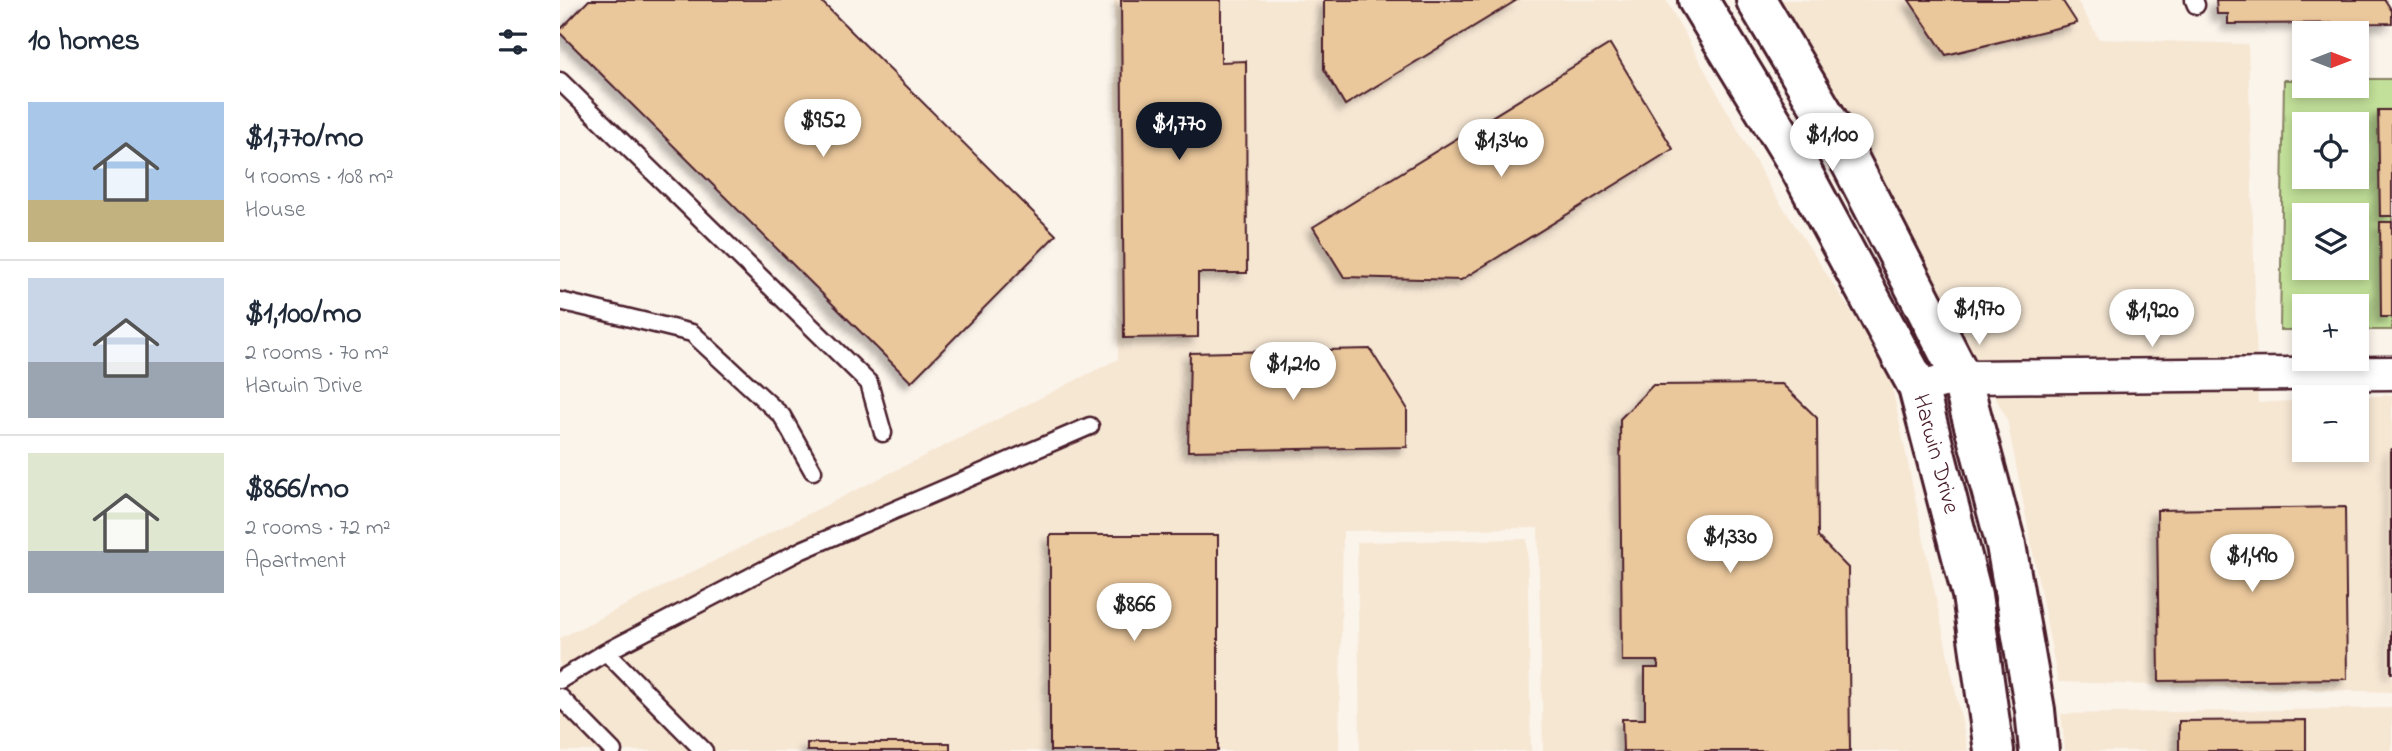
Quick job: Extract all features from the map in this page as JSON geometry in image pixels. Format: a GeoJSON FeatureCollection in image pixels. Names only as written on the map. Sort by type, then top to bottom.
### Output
{"type":"FeatureCollection","features":[{"type":"Feature","properties":{"kind":"main road","name":"Harwin Drive"},"geometry":{"type":"LineString","coordinates":[[1698,0],[1796,160],[1918,387],[1972,594],[1994,751]]}},
{"type":"Feature","properties":{"kind":"main road","name":"Harwin Drive"},"geometry":{"type":"LineString","coordinates":[[1756,0],[1837,135],[1961,377],[2006,545],[2035,710],[2039,751]]}},
{"type":"Feature","properties":{"kind":"main road"},"geometry":{"type":"LineString","coordinates":[[1796,160],[1837,135]]}},
{"type":"Feature","properties":{"kind":"street"},"geometry":{"type":"LineString","coordinates":[[1918,387],[1961,377],[2392,373]]}},
{"type":"Feature","properties":{"kind":"lane"},"geometry":{"type":"LineString","coordinates":[[560,80],[869,383],[883,433]]}},
{"type":"Feature","properties":{"kind":"lane"},"geometry":{"type":"LineString","coordinates":[[560,301],[692,333],[782,416],[813,471]]}},
{"type":"Feature","properties":{"kind":"lane"},"geometry":{"type":"LineString","coordinates":[[560,680],[606,652],[802,550],[1090,426]]}},
{"type":"Feature","properties":{"kind":"lane"},"geometry":{"type":"LineString","coordinates":[[606,652],[704,751]]}},
{"type":"Feature","properties":{"kind":"lane"},"geometry":{"type":"LineString","coordinates":[[563,705],[613,751]]}},
{"type":"Feature","properties":{"kind":"shaded area"},"geometry":{"type":"Polygon","coordinates":[[[1114,0],[1666,0],[1768,184],[1888,368],[1968,751],[1543,751],[1538,528],[1343,531],[1339,751],[560,751],[560,638],[1118,359],[1114,0]]]}},
{"type":"Feature","properties":{"kind":"shaded area"},"geometry":{"type":"Polygon","coordinates":[[[1777,0],[2077,0],[2099,39],[2248,44],[2258,403],[2292,401],[2292,462],[2369,462],[2369,396],[2392,395],[2392,692],[2058,682],[2007,419],[1777,0]]]}},
{"type":"Feature","properties":{"kind":"shaded area"},"geometry":{"type":"Polygon","coordinates":[[[1527,539],[1531,751],[1360,751],[1357,542],[1527,539]]]}},
{"type":"Feature","properties":{"kind":"shaded area"},"geometry":{"type":"Polygon","coordinates":[[[2392,708],[2392,751],[2065,751],[2061,714],[2392,708]]]}},
{"type":"Feature","properties":{"kind":"green space"},"geometry":{"type":"Polygon","coordinates":[[[2370,79],[2392,79],[2392,330],[2369,330],[2369,294],[2292,294],[2292,330],[2280,330],[2284,80],[2292,80],[2292,98],[2370,98],[2370,79]]]}},
{"type":"Feature","properties":{"kind":"building"},"geometry":{"type":"Polygon","coordinates":[[[589,0],[820,0],[1056,235],[911,382],[560,33],[589,0]]]}},
{"type":"Feature","properties":{"kind":"building"},"geometry":{"type":"Polygon","coordinates":[[[1121,0],[1221,0],[1221,62],[1246,61],[1247,273],[1198,273],[1198,337],[1124,338],[1121,0]]]}},
{"type":"Feature","properties":{"kind":"building"},"geometry":{"type":"Polygon","coordinates":[[[1324,0],[1517,0],[1345,105],[1324,69],[1324,0]]]}},
{"type":"Feature","properties":{"kind":"building"},"geometry":{"type":"Polygon","coordinates":[[[1909,0],[2062,0],[2077,23],[1946,55],[1909,0]]]}},
{"type":"Feature","properties":{"kind":"building"},"geometry":{"type":"Polygon","coordinates":[[[2216,0],[2385,0],[2392,11],[2392,23],[2292,21],[2292,24],[2228,24],[2228,14],[2217,14],[2216,0]]]}},
{"type":"Feature","properties":{"kind":"building"},"geometry":{"type":"Polygon","coordinates":[[[1610,44],[1673,149],[1461,280],[1344,277],[1313,227],[1610,44]]]}},
{"type":"Feature","properties":{"kind":"building"},"geometry":{"type":"Polygon","coordinates":[[[2378,110],[2392,110],[2392,216],[2380,216],[2378,110]]]}},
{"type":"Feature","properties":{"kind":"building"},"geometry":{"type":"Polygon","coordinates":[[[2380,222],[2392,222],[2392,317],[2381,317],[2380,222]]]}},
{"type":"Feature","properties":{"kind":"building"},"geometry":{"type":"Polygon","coordinates":[[[1370,349],[1407,408],[1407,447],[1188,451],[1190,353],[1370,349]]]}},
{"type":"Feature","properties":{"kind":"building"},"geometry":{"type":"Polygon","coordinates":[[[1782,384],[1817,418],[1818,537],[1848,568],[1850,751],[1623,751],[1622,719],[1645,719],[1645,668],[1658,668],[1658,661],[1622,661],[1620,419],[1653,385],[1782,384]]]}},
{"type":"Feature","properties":{"kind":"building"},"geometry":{"type":"Polygon","coordinates":[[[2392,449],[2392,673],[2391,673],[2392,449]]]}},
{"type":"Feature","properties":{"kind":"building"},"geometry":{"type":"Polygon","coordinates":[[[2345,507],[2347,679],[2159,681],[2157,510],[2345,507]]]}},
{"type":"Feature","properties":{"kind":"building"},"geometry":{"type":"Polygon","coordinates":[[[1050,535],[1218,535],[1218,751],[1050,751],[1050,535]]]}},
{"type":"Feature","properties":{"kind":"building"},"geometry":{"type":"Polygon","coordinates":[[[2306,720],[2306,751],[2179,751],[2179,721],[2306,720]]]}},
{"type":"Feature","properties":{"kind":"building"},"geometry":{"type":"Polygon","coordinates":[[[807,743],[950,743],[950,751],[807,751],[807,743]]]}}]}
